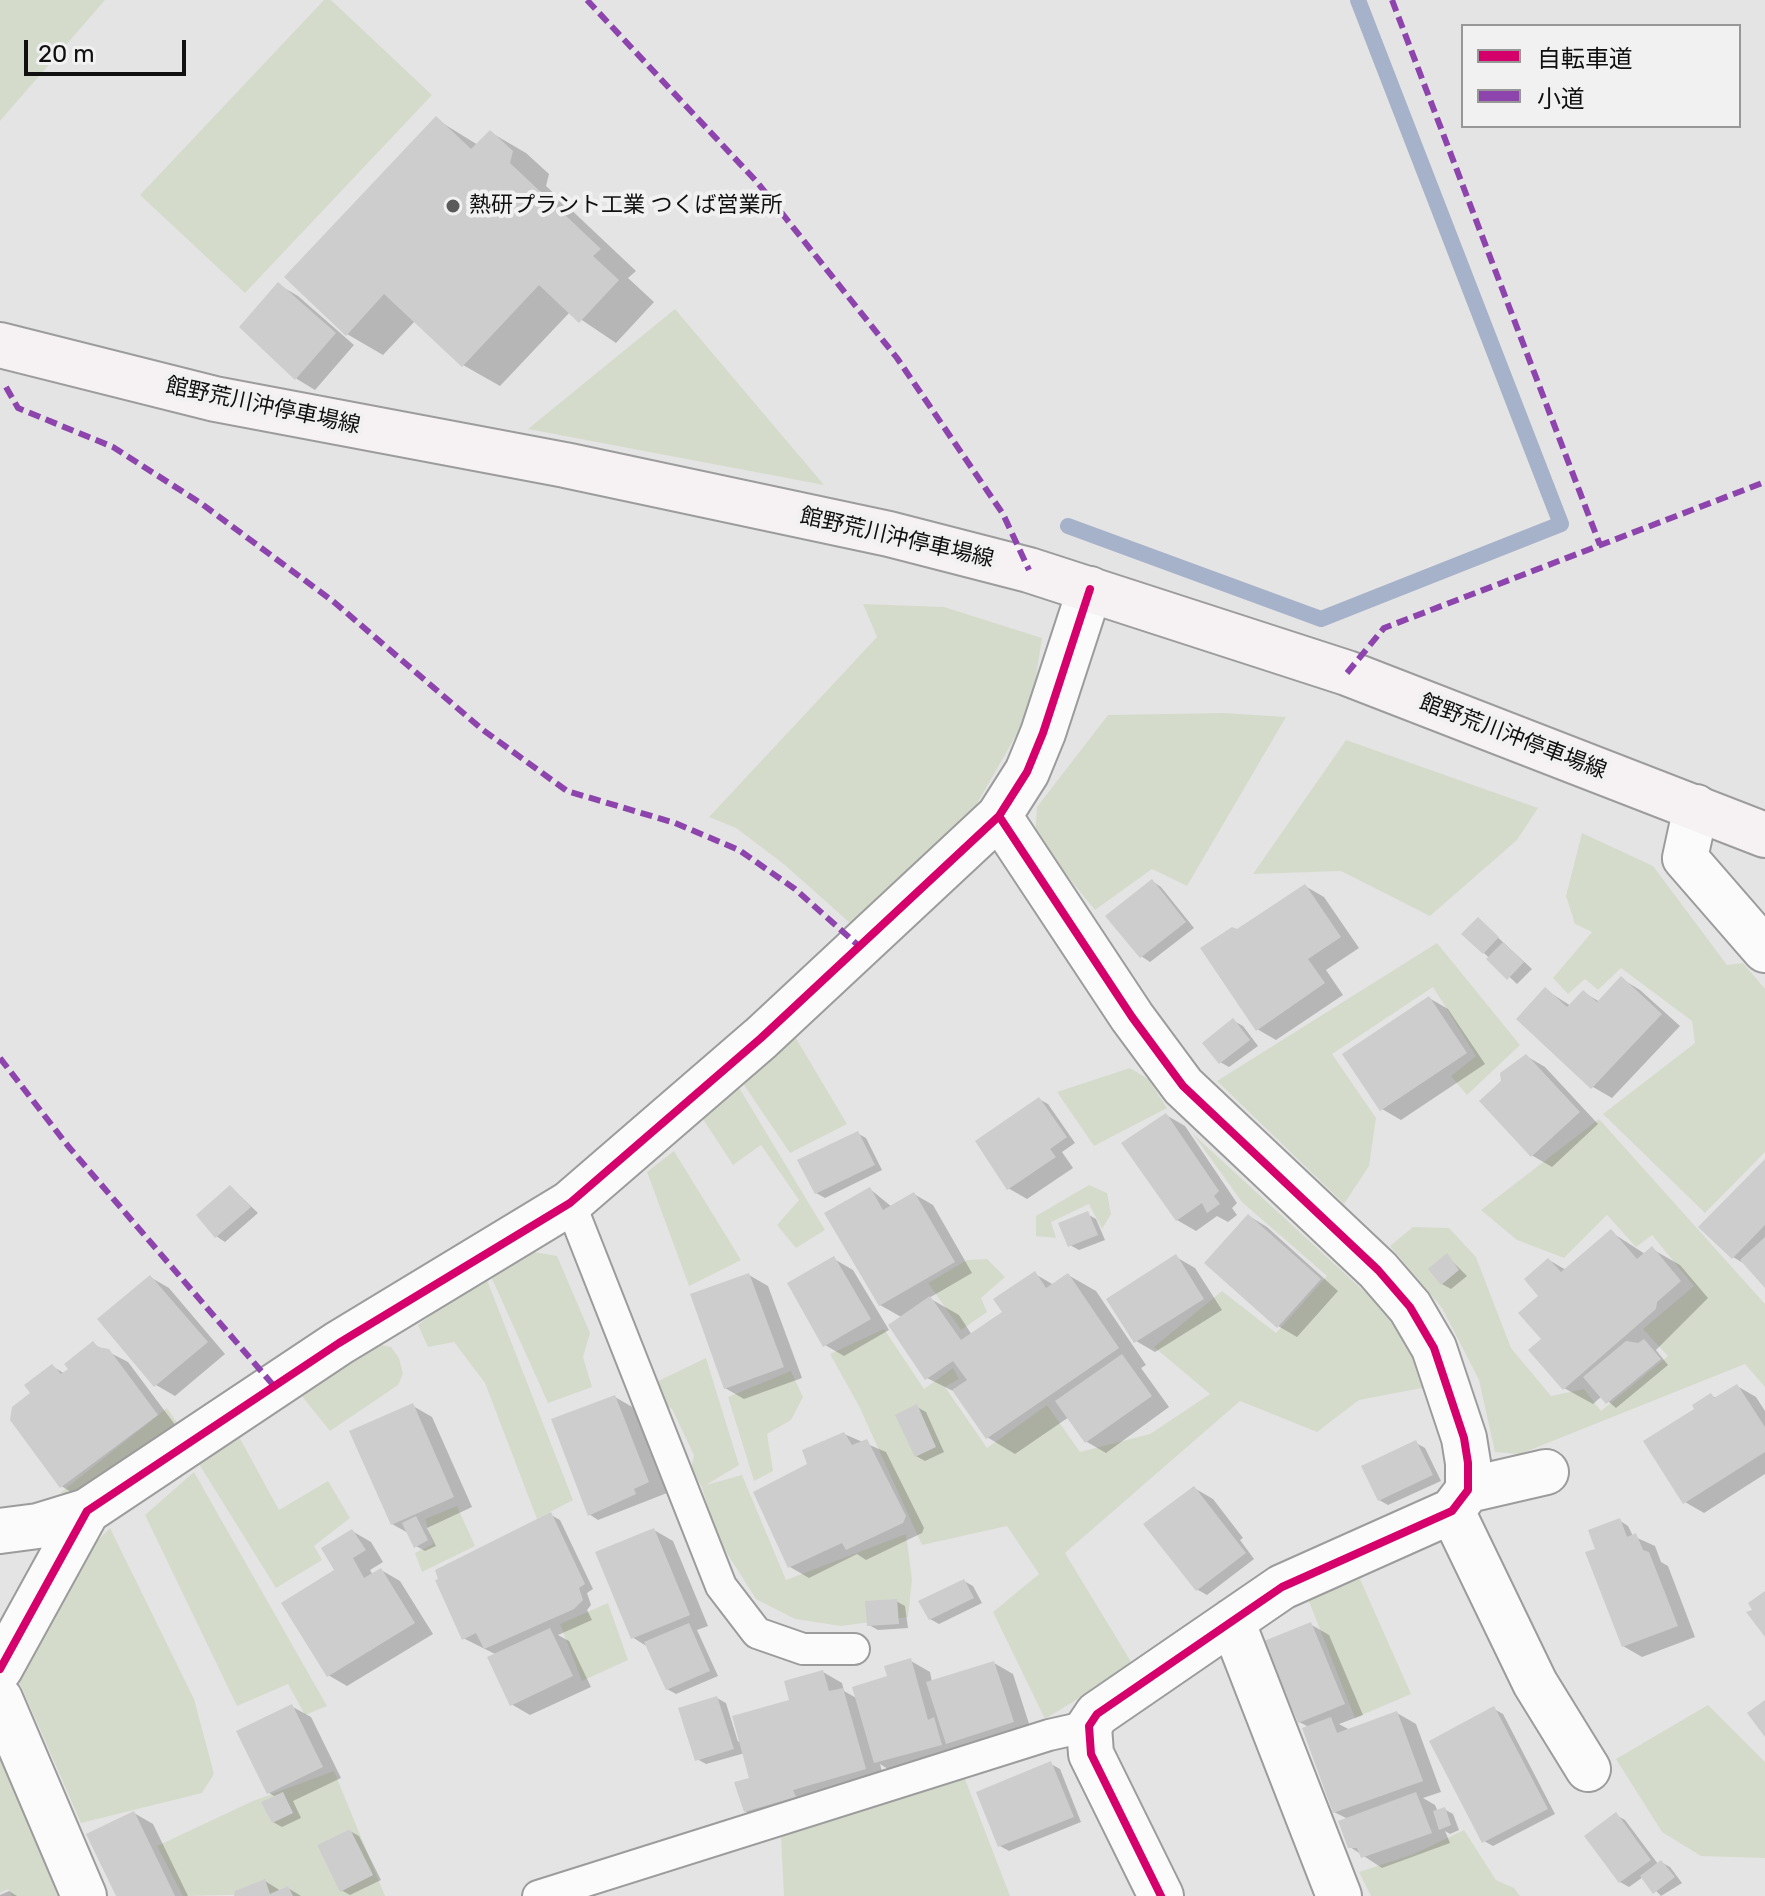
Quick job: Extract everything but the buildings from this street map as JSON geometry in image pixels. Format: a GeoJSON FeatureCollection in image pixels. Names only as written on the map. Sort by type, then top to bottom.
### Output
{"type":"FeatureCollection","features":[{"type":"Feature","properties":{"kind":"main road","name":"館野荒川沖停車場線"},"geometry":{"type":"LineString","coordinates":[[0,345],[215,399],[565,465],[889,534],[1090,589],[1347,673],[1765,835]]}},
{"type":"Feature","properties":{"kind":"street"},"geometry":{"type":"LineString","coordinates":[[0,1531],[38,1526],[87,1511],[339,1343],[570,1203],[761,1038],[999,816],[1027,772],[1043,733],[1090,589]]}},
{"type":"Feature","properties":{"kind":"street"},"geometry":{"type":"LineString","coordinates":[[1696,807],[1685,858],[1765,950]]}},
{"type":"Feature","properties":{"kind":"street"},"geometry":{"type":"LineString","coordinates":[[999,816],[1132,1017],[1183,1086],[1378,1270],[1410,1307],[1434,1348],[1464,1438],[1460,1501],[1535,1683],[1588,1769]]}},
{"type":"Feature","properties":{"kind":"street"},"geometry":{"type":"LineString","coordinates":[[1161,1896],[1091,1754],[1089,1726],[1097,1714],[1282,1587],[1460,1501],[1546,1472]]}},
{"type":"Feature","properties":{"kind":"street"},"geometry":{"type":"LineString","coordinates":[[0,1669],[87,1511]]}},
{"type":"Feature","properties":{"kind":"street"},"geometry":{"type":"LineString","coordinates":[[1232,1621],[1339,1896]]}},
{"type":"Feature","properties":{"kind":"street"},"geometry":{"type":"LineString","coordinates":[[0,1699],[84,1896]]}},
{"type":"Feature","properties":{"kind":"lane"},"geometry":{"type":"LineString","coordinates":[[570,1203],[721,1586],[757,1633],[803,1649],[854,1649]]}},
{"type":"Feature","properties":{"kind":"lane"},"geometry":{"type":"LineString","coordinates":[[538,1896],[1049,1735],[1089,1726]]}},
{"type":"Feature","properties":{"kind":"green space"},"geometry":{"type":"Polygon","coordinates":[[[0,0],[105,0],[0,121],[0,0]]]}},
{"type":"Feature","properties":{"kind":"green space"},"geometry":{"type":"Polygon","coordinates":[[[324,0],[331,0],[432,95],[245,293],[140,195],[324,0]]]}},
{"type":"Feature","properties":{"kind":"green space"},"geometry":{"type":"Polygon","coordinates":[[[675,309],[824,485],[528,429],[675,309]]]}},
{"type":"Feature","properties":{"kind":"green space"},"geometry":{"type":"Polygon","coordinates":[[[863,604],[944,607],[1042,638],[1031,709],[970,816],[851,924],[785,865],[736,828],[709,817],[877,637],[863,604]]]}},
{"type":"Feature","properties":{"kind":"green space"},"geometry":{"type":"Polygon","coordinates":[[[1224,713],[1286,717],[1187,886],[1152,869],[1095,910],[1035,837],[1037,807],[1108,715],[1224,713]]]}},
{"type":"Feature","properties":{"kind":"green space"},"geometry":{"type":"Polygon","coordinates":[[[1346,740],[1538,808],[1517,840],[1430,916],[1341,871],[1253,874],[1346,740]]]}},
{"type":"Feature","properties":{"kind":"green space"},"geometry":{"type":"Polygon","coordinates":[[[1582,833],[1653,866],[1727,965],[1743,963],[1765,989],[1765,1152],[1705,1213],[1603,1114],[1695,1043],[1692,1021],[1621,968],[1598,990],[1585,979],[1568,994],[1553,978],[1592,932],[1575,924],[1566,896],[1582,833]]]}},
{"type":"Feature","properties":{"kind":"green space"},"geometry":{"type":"Polygon","coordinates":[[[1437,943],[1520,1045],[1467,1095],[1451,1076],[1476,1056],[1433,987],[1332,1054],[1376,1118],[1369,1166],[1344,1204],[1217,1081],[1437,943]]]}},
{"type":"Feature","properties":{"kind":"green space"},"geometry":{"type":"Polygon","coordinates":[[[794,1035],[847,1124],[790,1153],[742,1082],[794,1035]]]}},
{"type":"Feature","properties":{"kind":"green space"},"geometry":{"type":"Polygon","coordinates":[[[1130,1068],[1148,1079],[1167,1108],[1094,1146],[1057,1092],[1130,1068]]]}},
{"type":"Feature","properties":{"kind":"green space"},"geometry":{"type":"Polygon","coordinates":[[[738,1086],[825,1230],[796,1248],[777,1225],[799,1200],[761,1145],[733,1165],[703,1119],[738,1086]]]}},
{"type":"Feature","properties":{"kind":"green space"},"geometry":{"type":"Polygon","coordinates":[[[1599,1119],[1765,1304],[1765,1387],[1745,1364],[1520,1454],[1495,1452],[1479,1380],[1442,1308],[1390,1246],[1413,1227],[1449,1228],[1476,1257],[1511,1348],[1551,1396],[1584,1389],[1601,1411],[1668,1356],[1643,1329],[1694,1286],[1652,1235],[1636,1247],[1607,1215],[1564,1258],[1517,1240],[1481,1210],[1599,1119]]]}},
{"type":"Feature","properties":{"kind":"green space"},"geometry":{"type":"Polygon","coordinates":[[[1193,1134],[1366,1293],[1419,1349],[1432,1386],[1359,1400],[1317,1432],[1240,1401],[1065,1553],[1133,1665],[1045,1719],[993,1612],[1039,1574],[1007,1526],[922,1545],[859,1406],[830,1354],[884,1329],[924,1389],[953,1368],[959,1379],[945,1387],[987,1448],[1047,1405],[1080,1452],[1150,1434],[1210,1394],[1154,1347],[1222,1291],[1276,1333],[1327,1276],[1242,1202],[1193,1134]]]}},
{"type":"Feature","properties":{"kind":"green space"},"geometry":{"type":"Polygon","coordinates":[[[674,1151],[741,1260],[689,1286],[647,1172],[674,1151]]]}},
{"type":"Feature","properties":{"kind":"green space"},"geometry":{"type":"Polygon","coordinates":[[[1089,1185],[1107,1193],[1111,1214],[1102,1229],[1089,1204],[1051,1222],[1056,1238],[1036,1236],[1036,1216],[1089,1185]]]}},
{"type":"Feature","properties":{"kind":"green space"},"geometry":{"type":"Polygon","coordinates":[[[528,1251],[557,1256],[590,1333],[583,1357],[592,1387],[548,1403],[489,1272],[528,1251]]]}},
{"type":"Feature","properties":{"kind":"green space"},"geometry":{"type":"Polygon","coordinates":[[[987,1259],[1005,1277],[981,1298],[987,1312],[961,1330],[928,1283],[967,1260],[987,1259]]]}},
{"type":"Feature","properties":{"kind":"green space"},"geometry":{"type":"Polygon","coordinates":[[[485,1275],[573,1500],[537,1519],[485,1383],[454,1342],[428,1347],[418,1325],[485,1275]]]}},
{"type":"Feature","properties":{"kind":"green space"},"geometry":{"type":"Polygon","coordinates":[[[381,1345],[391,1347],[399,1358],[403,1374],[398,1385],[330,1431],[301,1395],[381,1345]]]}},
{"type":"Feature","properties":{"kind":"green space"},"geometry":{"type":"Polygon","coordinates":[[[706,1358],[739,1465],[706,1485],[742,1475],[786,1580],[906,1534],[912,1579],[908,1617],[841,1626],[795,1619],[756,1599],[716,1536],[702,1487],[691,1470],[694,1455],[672,1409],[662,1404],[654,1383],[706,1358]]]}},
{"type":"Feature","properties":{"kind":"green space"},"geometry":{"type":"Polygon","coordinates":[[[791,1371],[803,1397],[791,1420],[767,1434],[773,1471],[754,1481],[728,1397],[791,1371]]]}},
{"type":"Feature","properties":{"kind":"green space"},"geometry":{"type":"Polygon","coordinates":[[[167,1408],[178,1424],[73,1494],[60,1493],[167,1408]]]}},
{"type":"Feature","properties":{"kind":"green space"},"geometry":{"type":"Polygon","coordinates":[[[238,1435],[279,1510],[328,1481],[350,1518],[314,1546],[322,1560],[276,1588],[199,1464],[238,1435]]]}},
{"type":"Feature","properties":{"kind":"green space"},"geometry":{"type":"Polygon","coordinates":[[[194,1472],[327,1706],[305,1715],[288,1684],[237,1706],[145,1515],[194,1472]]]}},
{"type":"Feature","properties":{"kind":"green space"},"geometry":{"type":"Polygon","coordinates":[[[457,1506],[475,1546],[422,1572],[415,1553],[433,1544],[425,1519],[457,1506]]]}},
{"type":"Feature","properties":{"kind":"green space"},"geometry":{"type":"Polygon","coordinates":[[[110,1528],[194,1699],[214,1774],[202,1793],[81,1823],[18,1679],[88,1550],[110,1528]]]}},
{"type":"Feature","properties":{"kind":"green space"},"geometry":{"type":"Polygon","coordinates":[[[1360,1579],[1411,1694],[1355,1718],[1308,1599],[1360,1579]]]}},
{"type":"Feature","properties":{"kind":"green space"},"geometry":{"type":"Polygon","coordinates":[[[608,1603],[628,1660],[582,1681],[560,1624],[608,1603]]]}},
{"type":"Feature","properties":{"kind":"green space"},"geometry":{"type":"Polygon","coordinates":[[[1708,1705],[1765,1762],[1765,1858],[1701,1856],[1662,1832],[1616,1759],[1708,1705]]]}},
{"type":"Feature","properties":{"kind":"green space"},"geometry":{"type":"Polygon","coordinates":[[[0,1748],[60,1896],[12,1896],[8,1889],[0,1893],[0,1748]]]}},
{"type":"Feature","properties":{"kind":"green space"},"geometry":{"type":"Polygon","coordinates":[[[334,1771],[385,1896],[293,1896],[288,1886],[270,1894],[183,1896],[157,1846],[253,1801],[334,1771]],[[283,1792],[262,1802],[272,1823],[293,1813],[283,1792]],[[350,1829],[317,1845],[340,1891],[373,1875],[350,1829]]]}},
{"type":"Feature","properties":{"kind":"green space"},"geometry":{"type":"Polygon","coordinates":[[[965,1779],[1010,1896],[784,1896],[781,1836],[965,1779]]]}},
{"type":"Feature","properties":{"kind":"green space"},"geometry":{"type":"Polygon","coordinates":[[[1464,1830],[1496,1880],[1514,1888],[1520,1896],[1371,1896],[1359,1872],[1414,1854],[1464,1830]]]}},
{"type":"Feature","properties":{"kind":"waterway"},"geometry":{"type":"LineString","coordinates":[[1068,526],[1321,619],[1561,524],[1358,0]]}},
{"type":"Feature","properties":{"kind":"marked path"},"geometry":{"type":"LineString","coordinates":[[587,0],[757,182],[897,358],[1003,514],[1029,570]]}},
{"type":"Feature","properties":{"kind":"marked path"},"geometry":{"type":"LineString","coordinates":[[1392,0],[1600,545]]}},
{"type":"Feature","properties":{"kind":"marked path"},"geometry":{"type":"LineString","coordinates":[[6,387],[18,408],[113,447],[202,504],[334,602],[483,730],[567,791],[675,823],[739,850],[795,889],[859,946]]}},
{"type":"Feature","properties":{"kind":"marked path"},"geometry":{"type":"LineString","coordinates":[[1347,673],[1384,628],[1765,482]]}},
{"type":"Feature","properties":{"kind":"marked path"},"geometry":{"type":"LineString","coordinates":[[0,1058],[68,1146],[274,1386]]}},
{"type":"Feature","properties":{"kind":"cycle path"},"geometry":{"type":"LineString","coordinates":[[0,1669],[87,1511],[339,1343],[570,1203],[761,1038],[999,816],[1027,772],[1043,733],[1090,589]]}},
{"type":"Feature","properties":{"kind":"cycle path"},"geometry":{"type":"LineString","coordinates":[[999,816],[1132,1017],[1183,1086],[1378,1270],[1410,1307],[1434,1348],[1464,1438],[1468,1463],[1468,1490],[1452,1511],[1282,1587],[1097,1714],[1089,1726],[1091,1754],[1161,1896]]}},
{"type":"Feature","properties":{"kind":"place","name":"熱研プラント工業 つくば営業所"},"geometry":{"type":"Point","coordinates":[453,206]}}]}
